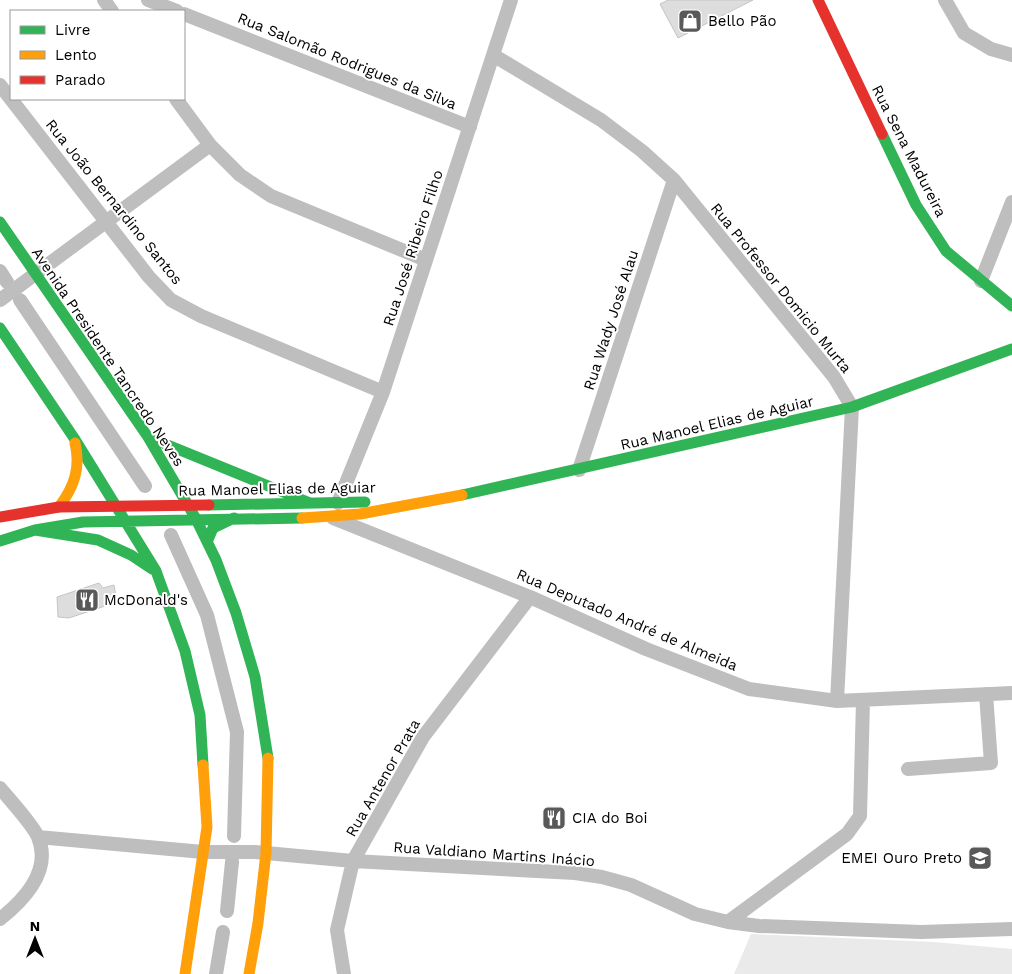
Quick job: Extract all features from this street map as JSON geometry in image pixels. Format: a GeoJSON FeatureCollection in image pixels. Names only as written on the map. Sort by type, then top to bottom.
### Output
{"type":"FeatureCollection","features":[{"type":"Feature","properties":{"kind":"main road","name":"Rua Sena Madureira"},"geometry":{"type":"LineString","coordinates":[[818,0],[916,205],[946,251],[1012,306]]}},
{"type":"Feature","properties":{"kind":"main road","name":"Avenida Presidente Tancredo Neves"},"geometry":{"type":"LineString","coordinates":[[0,222],[32,277],[148,437],[196,519],[236,613],[255,677],[268,748],[266,853],[258,923],[249,974]]}},
{"type":"Feature","properties":{"kind":"main road","name":"Rua Sena Madureira"},"geometry":{"type":"LineString","coordinates":[[1000,295],[1012,298]]}},
{"type":"Feature","properties":{"kind":"main road"},"geometry":{"type":"LineString","coordinates":[[0,328],[74,438],[156,572],[185,650],[200,715],[206,828],[185,974]]}},
{"type":"Feature","properties":{"kind":"main road","name":"Rua Manoel Elias de Aguiar"},"geometry":{"type":"LineString","coordinates":[[995,355],[1012,338]]}},
{"type":"Feature","properties":{"kind":"main road","name":"Rua Manoel Elias de Aguiar"},"geometry":{"type":"LineString","coordinates":[[0,540],[35,530],[83,522],[330,517],[360,514],[439,500],[852,407],[1012,349]]}},
{"type":"Feature","properties":{"kind":"main road"},"geometry":{"type":"LineString","coordinates":[[148,437],[310,503]]}},
{"type":"Feature","properties":{"kind":"main road"},"geometry":{"type":"LineString","coordinates":[[59,507],[73,487],[77,475],[78,462],[74,438]]}},
{"type":"Feature","properties":{"kind":"main road","name":"Rua Manoel Elias de Aguiar"},"geometry":{"type":"LineString","coordinates":[[0,517],[59,507],[439,500]]}},
{"type":"Feature","properties":{"kind":"main road"},"geometry":{"type":"LineString","coordinates":[[207,542],[213,528],[234,518]]}},
{"type":"Feature","properties":{"kind":"main road"},"geometry":{"type":"LineString","coordinates":[[35,530],[98,540],[131,555],[156,572]]}},
{"type":"Feature","properties":{"kind":"street"},"geometry":{"type":"LineString","coordinates":[[148,0],[174,10]]}},
{"type":"Feature","properties":{"kind":"street","name":"Rua José Ribeiro Filho"},"geometry":{"type":"LineString","coordinates":[[338,503],[383,392],[511,0]]}},
{"type":"Feature","properties":{"kind":"street"},"geometry":{"type":"LineString","coordinates":[[945,0],[964,33],[991,49],[1012,56]]}},
{"type":"Feature","properties":{"kind":"street","name":"Rua Salomão Rodrigues da Silva"},"geometry":{"type":"LineString","coordinates":[[185,14],[470,127]]}},
{"type":"Feature","properties":{"kind":"street","name":"Rua Professor Domicio Murta"},"geometry":{"type":"LineString","coordinates":[[493,54],[601,120],[642,151],[674,180],[834,377],[852,407]]}},
{"type":"Feature","properties":{"kind":"street","name":"Rua João Bernardino Santos"},"geometry":{"type":"LineString","coordinates":[[0,84],[10,97]]}},
{"type":"Feature","properties":{"kind":"street","name":"Rua João Bernardino Santos"},"geometry":{"type":"LineString","coordinates":[[12,100],[149,277],[171,300],[201,316],[383,392]]}},
{"type":"Feature","properties":{"kind":"street"},"geometry":{"type":"LineString","coordinates":[[177,100],[210,145],[240,175],[271,196],[426,260]]}},
{"type":"Feature","properties":{"kind":"street"},"geometry":{"type":"LineString","coordinates":[[0,300],[210,145]]}},
{"type":"Feature","properties":{"kind":"street","name":"Rua Wady José Alau"},"geometry":{"type":"LineString","coordinates":[[579,470],[674,180]]}},
{"type":"Feature","properties":{"kind":"street"},"geometry":{"type":"LineString","coordinates":[[981,281],[1012,202]]}},
{"type":"Feature","properties":{"kind":"street"},"geometry":{"type":"LineString","coordinates":[[837,701],[852,407]]}},
{"type":"Feature","properties":{"kind":"street","name":"Rua Deputado André de Almeida"},"geometry":{"type":"LineString","coordinates":[[330,517],[530,597],[646,649],[749,689],[837,701],[1012,693]]}},
{"type":"Feature","properties":{"kind":"street","name":"Rua Antenor Prata"},"geometry":{"type":"LineString","coordinates":[[344,974],[337,930],[353,861],[424,737],[530,597]]}},
{"type":"Feature","properties":{"kind":"street"},"geometry":{"type":"LineString","coordinates":[[908,769],[991,763],[986,694]]}},
{"type":"Feature","properties":{"kind":"street"},"geometry":{"type":"LineString","coordinates":[[728,922],[847,834],[860,816],[863,701]]}},
{"type":"Feature","properties":{"kind":"street"},"geometry":{"type":"LineString","coordinates":[[0,788],[38,837],[43,860],[30,891],[0,919]]}},
{"type":"Feature","properties":{"kind":"street","name":"Rua Valdiano Martins Inácio"},"geometry":{"type":"LineString","coordinates":[[38,837],[220,854],[266,853],[353,861],[575,873],[602,877],[631,886],[695,914],[728,922],[758,926],[921,932],[1012,929]]}},
{"type":"Feature","properties":{"kind":"shaded area"},"geometry":{"type":"Polygon","coordinates":[[[751,934],[934,942],[1012,949],[1012,974],[734,974],[751,934]]]}},
{"type":"Feature","properties":{"kind":"building","name":"Bello Pão"},"geometry":{"type":"Polygon","coordinates":[[[668,0],[753,0],[678,38],[660,4],[668,0]]]}},
{"type":"Feature","properties":{"kind":"building","name":"McDonald's"},"geometry":{"type":"Polygon","coordinates":[[[99,583],[103,588],[114,585],[117,602],[69,618],[58,617],[57,597],[99,583]]]}},
{"type":"Feature","properties":{"kind":"waterway"},"geometry":{"type":"LineString","coordinates":[[0,271],[7,282]]}},
{"type":"Feature","properties":{"kind":"waterway"},"geometry":{"type":"LineString","coordinates":[[20,300],[145,486]]}},
{"type":"Feature","properties":{"kind":"waterway"},"geometry":{"type":"LineString","coordinates":[[171,535],[207,615],[237,732],[234,836]]}},
{"type":"Feature","properties":{"kind":"waterway"},"geometry":{"type":"LineString","coordinates":[[227,911],[232,862]]}},
{"type":"Feature","properties":{"kind":"waterway"},"geometry":{"type":"LineString","coordinates":[[216,974],[223,932]]}},
{"type":"Feature","properties":{"kind":"traffic: fast"},"geometry":{"type":"LineString","coordinates":[[882,134],[916,205],[946,251],[1012,306]]}},
{"type":"Feature","properties":{"kind":"traffic: fast"},"geometry":{"type":"LineString","coordinates":[[0,222],[148,437],[196,519],[216,560],[236,613],[255,677],[268,758]]}},
{"type":"Feature","properties":{"kind":"traffic: fast"},"geometry":{"type":"LineString","coordinates":[[0,328],[74,438],[156,571],[185,651],[200,715],[203,765]]}},
{"type":"Feature","properties":{"kind":"traffic: fast"},"geometry":{"type":"LineString","coordinates":[[462,495],[852,407],[1012,349]]}},
{"type":"Feature","properties":{"kind":"traffic: fast"},"geometry":{"type":"LineString","coordinates":[[148,437],[310,503]]}},
{"type":"Feature","properties":{"kind":"traffic: fast"},"geometry":{"type":"LineString","coordinates":[[209,505],[365,502]]}},
{"type":"Feature","properties":{"kind":"traffic: fast"},"geometry":{"type":"LineString","coordinates":[[207,542],[213,528],[234,518]]}},
{"type":"Feature","properties":{"kind":"traffic: fast"},"geometry":{"type":"LineString","coordinates":[[0,541],[35,530],[83,522],[302,518]]}},
{"type":"Feature","properties":{"kind":"traffic: fast"},"geometry":{"type":"LineString","coordinates":[[35,530],[98,540],[131,555],[152,569]]}},
{"type":"Feature","properties":{"kind":"traffic: slow"},"geometry":{"type":"LineString","coordinates":[[59,507],[69,492],[75,477],[77,469],[75,443]]}},
{"type":"Feature","properties":{"kind":"traffic: slow"},"geometry":{"type":"LineString","coordinates":[[302,518],[360,514],[462,495]]}},
{"type":"Feature","properties":{"kind":"traffic: slow"},"geometry":{"type":"LineString","coordinates":[[249,974],[258,923],[266,853],[268,758]]}},
{"type":"Feature","properties":{"kind":"traffic: slow"},"geometry":{"type":"LineString","coordinates":[[185,974],[207,827],[203,765]]}},
{"type":"Feature","properties":{"kind":"traffic: jam"},"geometry":{"type":"LineString","coordinates":[[818,0],[882,134]]}},
{"type":"Feature","properties":{"kind":"traffic: jam"},"geometry":{"type":"LineString","coordinates":[[0,517],[59,507],[209,505]]}},
{"type":"Feature","properties":{"kind":"place","name":"Bello Pão"},"geometry":{"type":"Point","coordinates":[690,21]}},
{"type":"Feature","properties":{"kind":"place","name":"McDonald's"},"geometry":{"type":"Point","coordinates":[87,600]}},
{"type":"Feature","properties":{"kind":"place","name":"CIA do Boi"},"geometry":{"type":"Point","coordinates":[554,818]}},
{"type":"Feature","properties":{"kind":"place","name":"EMEI Ouro Preto"},"geometry":{"type":"Point","coordinates":[980,858]}}]}
